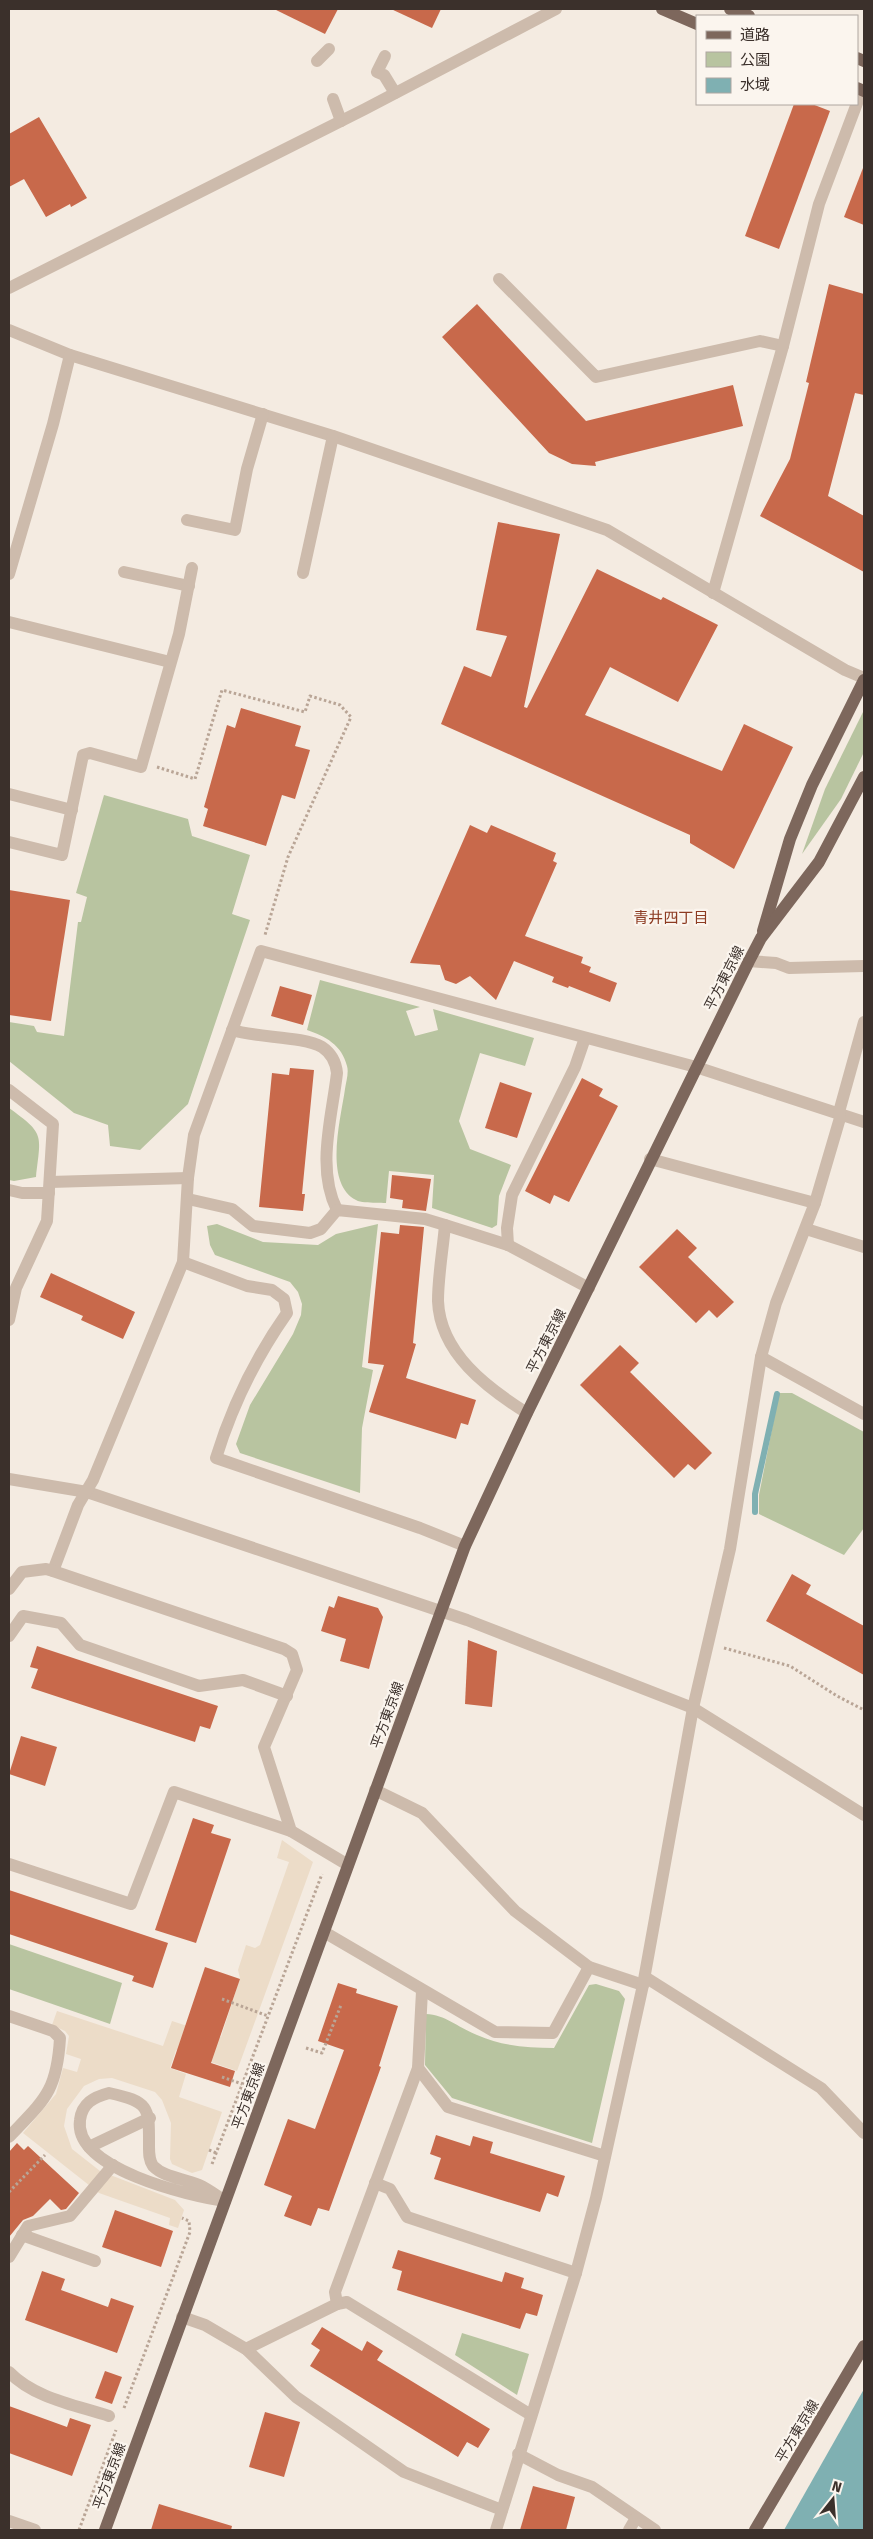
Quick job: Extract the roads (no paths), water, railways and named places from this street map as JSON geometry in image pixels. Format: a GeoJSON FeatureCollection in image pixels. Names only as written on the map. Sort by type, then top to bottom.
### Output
{"type":"FeatureCollection","features":[{"type":"Feature","properties":{"kind":"main road"},"geometry":{"type":"LineString","coordinates":[[662,9],[696,24]]}},
{"type":"Feature","properties":{"kind":"main road"},"geometry":{"type":"LineString","coordinates":[[730,9],[746,15]]}},
{"type":"Feature","properties":{"kind":"main road","name":"平方東京線"},"geometry":{"type":"LineString","coordinates":[[761,938],[790,839],[812,785],[864,679]]}},
{"type":"Feature","properties":{"kind":"main road","name":"平方東京線"},"geometry":{"type":"LineString","coordinates":[[105,2530],[465,1546],[650,1159],[749,961],[761,938],[819,862],[864,777]]}},
{"type":"Feature","properties":{"kind":"main road","name":"平方東京線"},"geometry":{"type":"LineString","coordinates":[[756,2530],[864,2346]]}},
{"type":"Feature","properties":{"kind":"street"},"geometry":{"type":"LineString","coordinates":[[9,288],[341,121],[556,9]]}},
{"type":"Feature","properties":{"kind":"street"},"geometry":{"type":"LineString","coordinates":[[317,61],[329,49]]}},
{"type":"Feature","properties":{"kind":"street"},"geometry":{"type":"LineString","coordinates":[[385,56],[377,72],[384,75],[395,93]]}},
{"type":"Feature","properties":{"kind":"street"},"geometry":{"type":"LineString","coordinates":[[333,99],[341,121]]}},
{"type":"Feature","properties":{"kind":"street"},"geometry":{"type":"LineString","coordinates":[[713,593],[783,346],[819,204],[855,105]]}},
{"type":"Feature","properties":{"kind":"street"},"geometry":{"type":"LineString","coordinates":[[499,279],[596,377],[760,341],[783,346]]}},
{"type":"Feature","properties":{"kind":"street"},"geometry":{"type":"LineString","coordinates":[[9,330],[70,355],[333,436],[607,530],[845,670],[864,679]]}},
{"type":"Feature","properties":{"kind":"street"},"geometry":{"type":"LineString","coordinates":[[9,574],[53,424],[70,355]]}},
{"type":"Feature","properties":{"kind":"street"},"geometry":{"type":"LineString","coordinates":[[187,520],[235,530],[247,468],[263,414]]}},
{"type":"Feature","properties":{"kind":"street"},"geometry":{"type":"LineString","coordinates":[[303,573],[333,436]]}},
{"type":"Feature","properties":{"kind":"street"},"geometry":{"type":"LineString","coordinates":[[9,842],[62,855],[83,755],[90,753],[140,768],[179,634],[192,568]]}},
{"type":"Feature","properties":{"kind":"street"},"geometry":{"type":"LineString","coordinates":[[124,572],[189,586]]}},
{"type":"Feature","properties":{"kind":"street"},"geometry":{"type":"LineString","coordinates":[[9,622],[170,662]]}},
{"type":"Feature","properties":{"kind":"street"},"geometry":{"type":"LineString","coordinates":[[9,794],[72,810]]}},
{"type":"Feature","properties":{"kind":"street"},"geometry":{"type":"LineString","coordinates":[[53,1571],[78,1505],[86,1492],[183,1262],[188,1178],[194,1135],[261,951],[696,1067],[839,1112],[864,1122]]}},
{"type":"Feature","properties":{"kind":"street"},"geometry":{"type":"LineString","coordinates":[[749,961],[776,962],[789,968],[864,966]]}},
{"type":"Feature","properties":{"kind":"street"},"geometry":{"type":"LineString","coordinates":[[496,2530],[518,2454],[576,2273],[605,2156],[644,1981],[693,1708],[730,1549],[761,1357],[776,1303],[815,1203],[840,1118],[839,1112],[864,1022]]}},
{"type":"Feature","properties":{"kind":"street"},"geometry":{"type":"LineString","coordinates":[[232,1030],[248,1035],[310,1042],[322,1047],[336,1064],[337,1073],[326,1166],[326,1183],[337,1210]]}},
{"type":"Feature","properties":{"kind":"street"},"geometry":{"type":"LineString","coordinates":[[508,1245],[507,1228],[512,1195],[575,1067],[586,1038]]}},
{"type":"Feature","properties":{"kind":"street"},"geometry":{"type":"LineString","coordinates":[[9,1090],[53,1124],[47,1221],[16,1288],[9,1320]]}},
{"type":"Feature","properties":{"kind":"street"},"geometry":{"type":"LineString","coordinates":[[650,1159],[815,1203]]}},
{"type":"Feature","properties":{"kind":"street"},"geometry":{"type":"LineString","coordinates":[[9,1190],[22,1193],[50,1188],[188,1178]]}},
{"type":"Feature","properties":{"kind":"street"},"geometry":{"type":"LineString","coordinates":[[188,1199],[232,1209],[253,1226],[310,1233],[321,1229],[337,1210]]}},
{"type":"Feature","properties":{"kind":"street"},"geometry":{"type":"LineString","coordinates":[[337,1210],[426,1219],[445,1224],[508,1245],[589,1288]]}},
{"type":"Feature","properties":{"kind":"street"},"geometry":{"type":"LineString","coordinates":[[445,1224],[438,1300],[441,1320],[450,1340],[471,1371],[499,1396],[527,1413]]}},
{"type":"Feature","properties":{"kind":"street"},"geometry":{"type":"LineString","coordinates":[[806,1229],[864,1247]]}},
{"type":"Feature","properties":{"kind":"street"},"geometry":{"type":"LineString","coordinates":[[183,1262],[247,1286],[272,1290],[284,1299],[287,1313],[265,1345],[242,1392],[216,1458],[420,1528],[465,1546]]}},
{"type":"Feature","properties":{"kind":"street"},"geometry":{"type":"LineString","coordinates":[[761,1357],[864,1414]]}},
{"type":"Feature","properties":{"kind":"street"},"geometry":{"type":"LineString","coordinates":[[9,1479],[86,1492],[441,1611],[693,1708],[864,1815]]}},
{"type":"Feature","properties":{"kind":"street"},"geometry":{"type":"LineString","coordinates":[[9,1589],[22,1572],[46,1569],[284,1649],[292,1654],[297,1670],[264,1747],[291,1831]]}},
{"type":"Feature","properties":{"kind":"street"},"geometry":{"type":"LineString","coordinates":[[9,1636],[23,1616],[62,1622],[80,1645],[199,1686],[243,1680],[287,1696]]}},
{"type":"Feature","properties":{"kind":"street"},"geometry":{"type":"LineString","coordinates":[[375,1790],[422,1813],[514,1911],[589,1967],[644,1981],[821,2088],[864,2133]]}},
{"type":"Feature","properties":{"kind":"street"},"geometry":{"type":"LineString","coordinates":[[9,1864],[131,1904],[174,1792],[291,1831],[348,1865]]}},
{"type":"Feature","properties":{"kind":"street"},"geometry":{"type":"LineString","coordinates":[[324,1932],[495,2032],[552,2033],[589,1967]]}},
{"type":"Feature","properties":{"kind":"street"},"geometry":{"type":"LineString","coordinates":[[337,2304],[335,2292],[418,2068],[422,1991]]}},
{"type":"Feature","properties":{"kind":"street"},"geometry":{"type":"LineString","coordinates":[[9,2016],[53,2031],[60,2038],[53,2083],[46,2099],[9,2137]]}},
{"type":"Feature","properties":{"kind":"street"},"geometry":{"type":"LineString","coordinates":[[418,2068],[448,2107],[605,2156]]}},
{"type":"Feature","properties":{"kind":"street"},"geometry":{"type":"LineString","coordinates":[[109,2093],[132,2099],[146,2109],[150,2118],[150,2159],[152,2165],[165,2174],[198,2185],[225,2201],[194,2196],[113,2165],[89,2147],[81,2132],[80,2118],[86,2104],[99,2095],[109,2093]]}},
{"type":"Feature","properties":{"kind":"street"},"geometry":{"type":"LineString","coordinates":[[89,2147],[150,2118]]}},
{"type":"Feature","properties":{"kind":"street"},"geometry":{"type":"LineString","coordinates":[[9,2257],[28,2226],[70,2216],[113,2165]]}},
{"type":"Feature","properties":{"kind":"street"},"geometry":{"type":"LineString","coordinates":[[374,2183],[390,2189],[407,2217],[576,2273]]}},
{"type":"Feature","properties":{"kind":"street"},"geometry":{"type":"LineString","coordinates":[[22,2236],[95,2261]]}},
{"type":"Feature","properties":{"kind":"street"},"geometry":{"type":"LineString","coordinates":[[246,2349],[337,2304],[346,2302],[531,2415]]}},
{"type":"Feature","properties":{"kind":"street"},"geometry":{"type":"LineString","coordinates":[[182,2317],[205,2325],[246,2349],[296,2397],[404,2472],[502,2510]]}},
{"type":"Feature","properties":{"kind":"street"},"geometry":{"type":"LineString","coordinates":[[9,2372],[21,2384],[37,2392],[114,2418]]}},
{"type":"Feature","properties":{"kind":"street"},"geometry":{"type":"LineString","coordinates":[[518,2454],[558,2476],[592,2487],[655,2530]]}},
{"type":"Feature","properties":{"kind":"street"},"geometry":{"type":"LineString","coordinates":[[629,2530],[636,2518]]}},
{"type":"Feature","properties":{"kind":"street"},"geometry":{"type":"LineString","coordinates":[[9,2521],[35,2530]]}},
{"type":"Feature","properties":{"kind":"water"},"geometry":{"type":"Polygon","coordinates":[[[864,2389],[864,2530],[784,2530],[864,2389]]]}},
{"type":"Feature","properties":{"kind":"waterway"},"geometry":{"type":"LineString","coordinates":[[755,1512],[755,1494],[777,1394]]}},
{"type":"Feature","properties":{"kind":"district","name":"青井四丁目"},"geometry":{"type":"Point","coordinates":[671,918]}}]}
